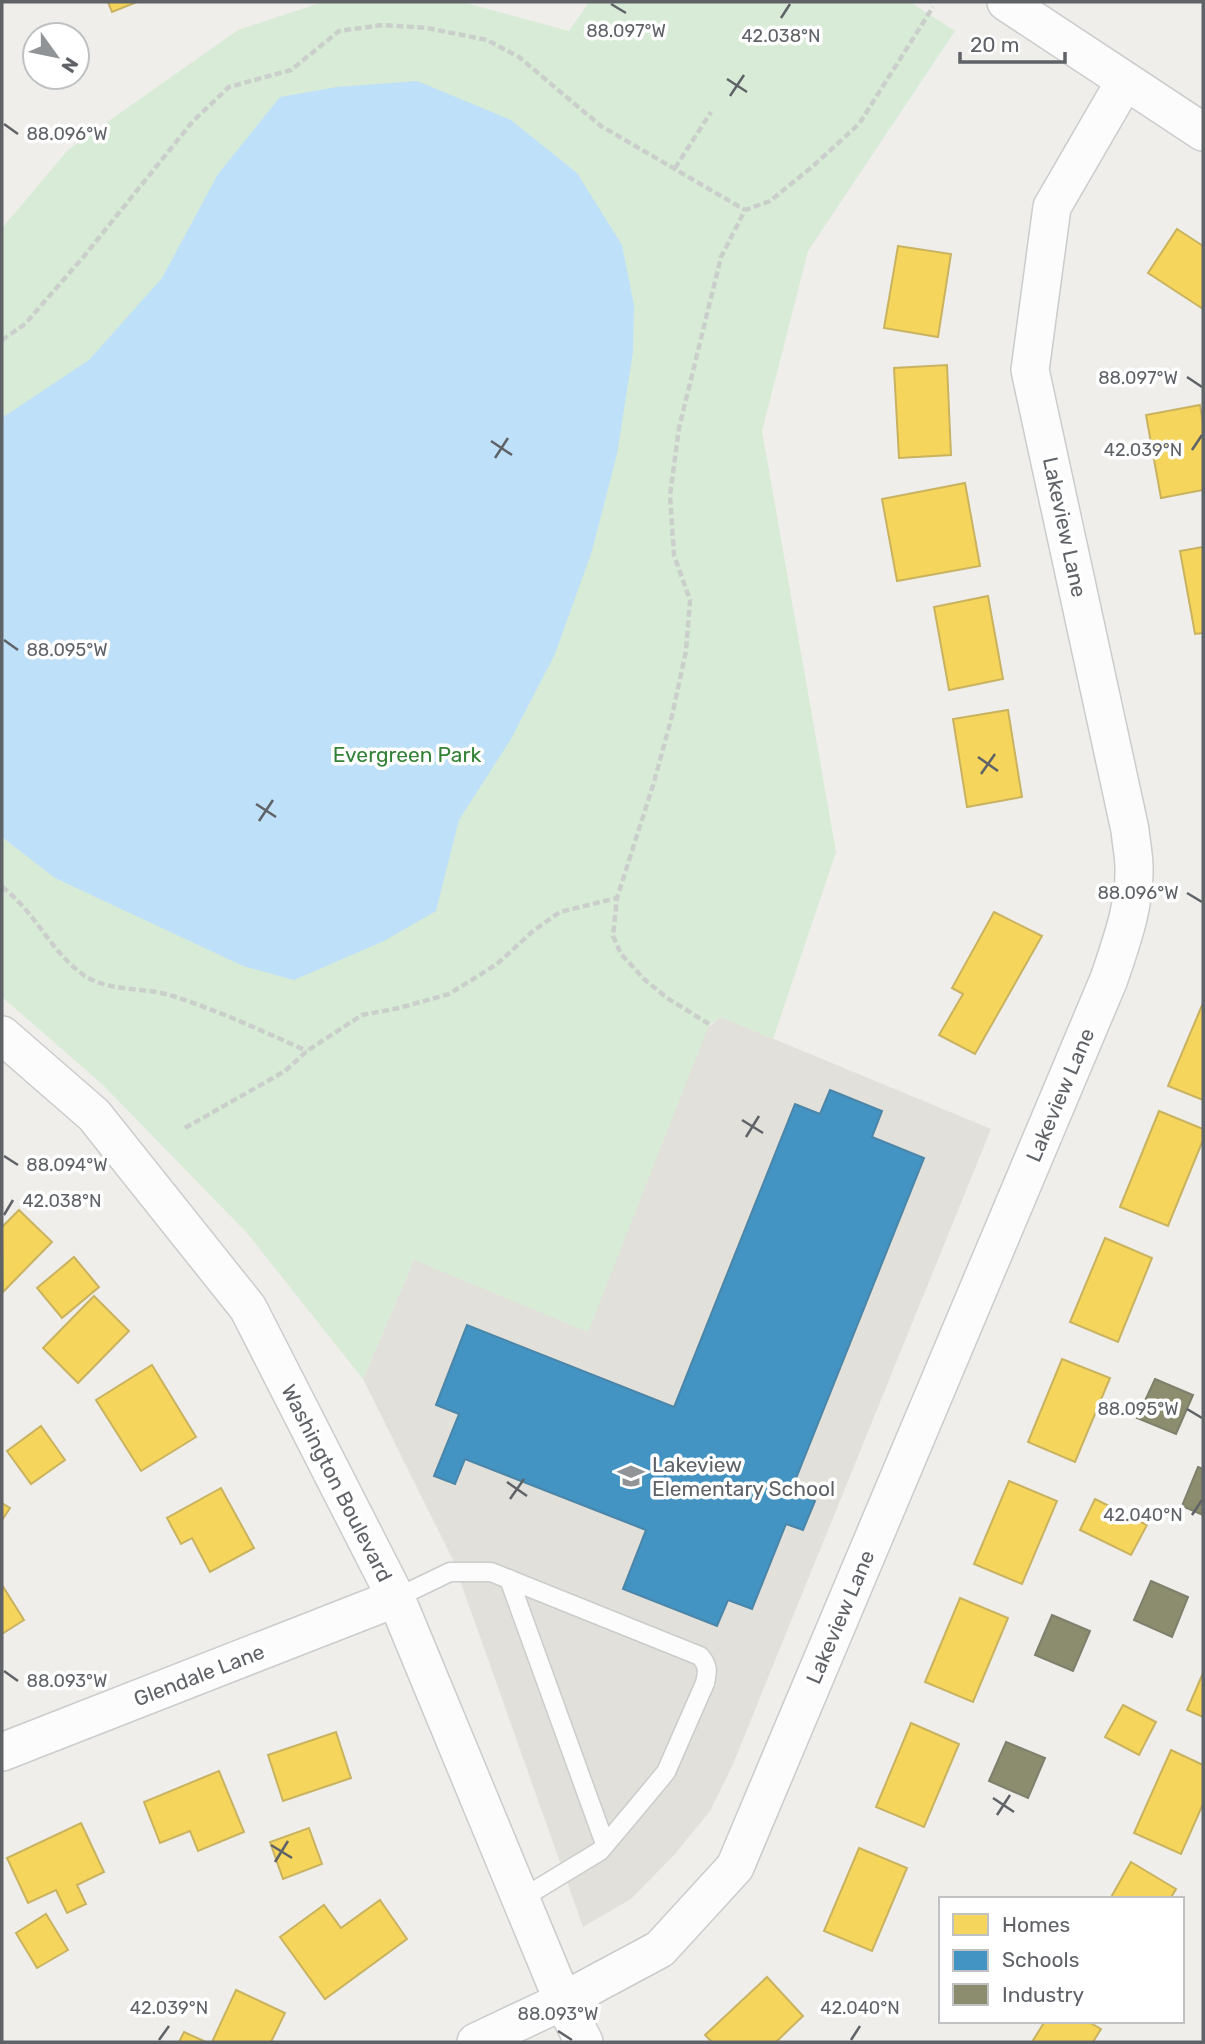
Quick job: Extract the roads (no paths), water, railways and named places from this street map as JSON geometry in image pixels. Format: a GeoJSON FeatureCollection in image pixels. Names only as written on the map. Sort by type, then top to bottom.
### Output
{"type":"FeatureCollection","features":[{"type":"Feature","properties":{"kind":"street"},"geometry":{"type":"LineString","coordinates":[[1006,2],[1203,132]]}},
{"type":"Feature","properties":{"kind":"street","name":"Lakeview Lane"},"geometry":{"type":"LineString","coordinates":[[563,2001],[660,1949],[735,1867],[1109,979],[1119,949],[1131,904],[1134,869],[1130,830],[1030,370],[1052,207],[1125,81]]}},
{"type":"Feature","properties":{"kind":"street","name":"Washington Boulevard"},"geometry":{"type":"LineString","coordinates":[[2,1034],[94,1115],[248,1308],[396,1598],[563,2001],[584,2042]]}},
{"type":"Feature","properties":{"kind":"street","name":"Glendale Lane"},"geometry":{"type":"LineString","coordinates":[[2,1752],[396,1598]]}},
{"type":"Feature","properties":{"kind":"street"},"geometry":{"type":"LineString","coordinates":[[476,2042],[563,2001]]}},
{"type":"Feature","properties":{"kind":"lane"},"geometry":{"type":"LineString","coordinates":[[396,1598],[450,1572],[491,1572],[700,1656],[706,1663],[708,1672],[705,1683],[666,1772],[600,1851],[521,1899]]}},
{"type":"Feature","properties":{"kind":"lane"},"geometry":{"type":"LineString","coordinates":[[509,1579],[606,1844]]}},
{"type":"Feature","properties":{"kind":"water"},"geometry":{"type":"Polygon","coordinates":[[[417,81],[511,120],[577,173],[622,245],[634,305],[633,352],[617,454],[592,551],[555,654],[511,739],[459,820],[436,911],[384,941],[294,980],[243,966],[55,878],[2,837],[2,418],[89,360],[162,278],[218,174],[280,97],[337,87],[417,81]]]}},
{"type":"Feature","properties":{"kind":"place","name":"Lakeview Elementary School"},"geometry":{"type":"Point","coordinates":[631,1476]}},
{"type":"Feature","properties":{"kind":"park label","name":"Evergreen Park"},"geometry":{"type":"Point","coordinates":[407,754]}}]}
